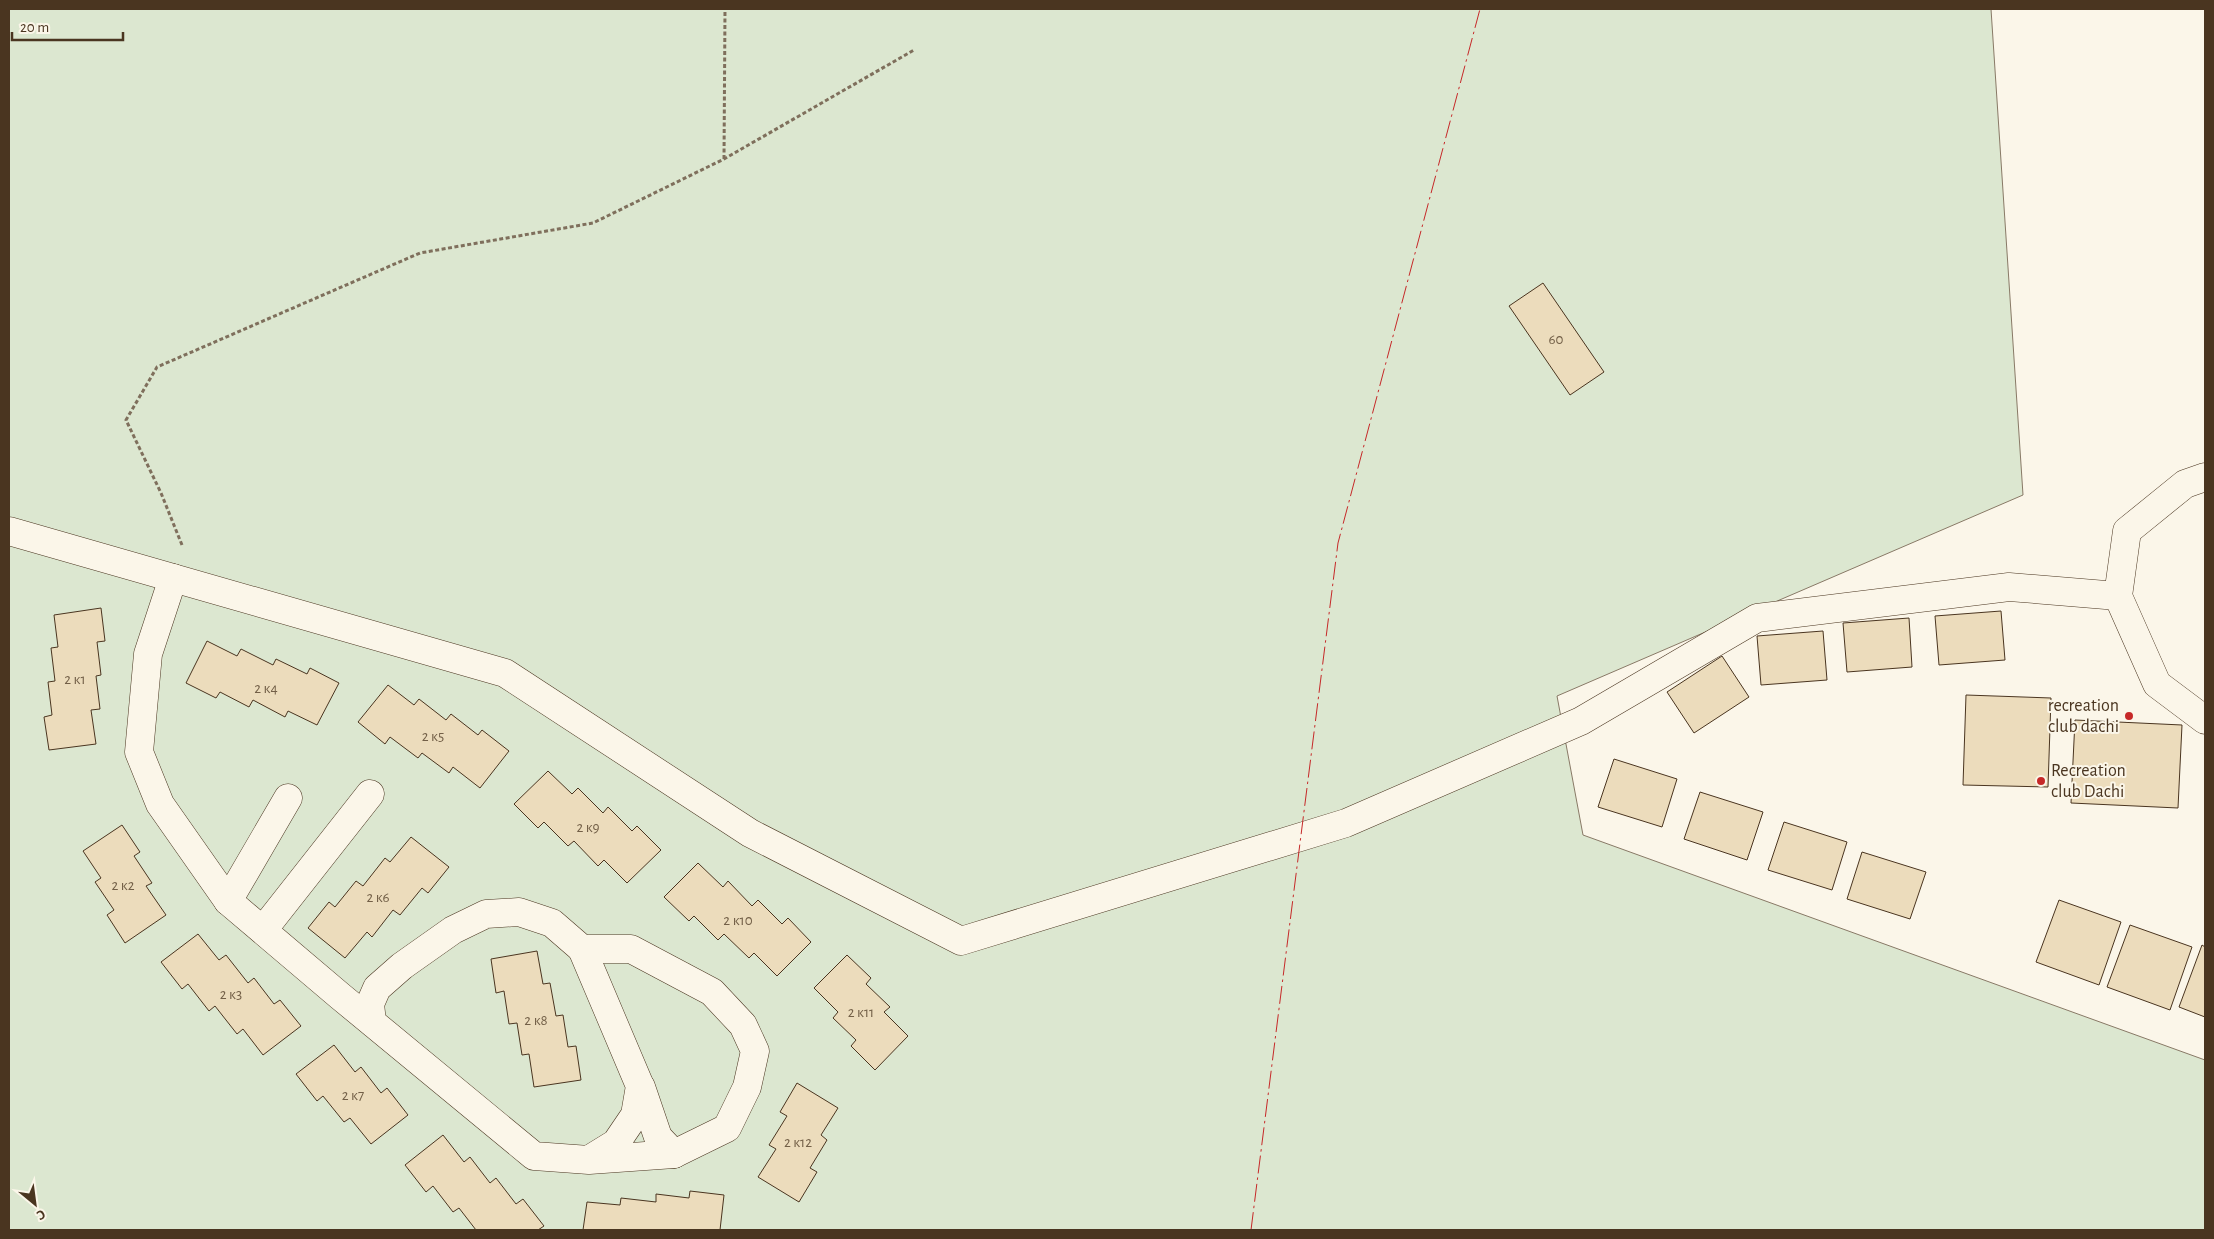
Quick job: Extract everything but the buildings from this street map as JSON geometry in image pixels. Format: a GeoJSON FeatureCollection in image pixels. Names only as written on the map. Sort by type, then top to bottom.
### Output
{"type":"FeatureCollection","features":[{"type":"Feature","properties":{"kind":"street"},"geometry":{"type":"LineString","coordinates":[[2205,477],[2185,484],[2127,531],[2118,596],[2157,684],[2205,720]]}},
{"type":"Feature","properties":{"kind":"street"},"geometry":{"type":"LineString","coordinates":[[9,531],[505,673],[750,833],[962,941],[1346,823],[1581,721],[1757,618],[2009,587],[2118,596]]}},
{"type":"Feature","properties":{"kind":"street"},"geometry":{"type":"LineString","coordinates":[[185,582],[148,654],[138,752],[160,804],[228,901],[534,1156],[589,1160],[674,1154],[727,1128],[747,1087],[755,1051],[744,1026],[712,992],[631,950],[582,949]]}},
{"type":"Feature","properties":{"kind":"street"},"geometry":{"type":"LineString","coordinates":[[263,930],[370,794]]}},
{"type":"Feature","properties":{"kind":"street"},"geometry":{"type":"LineString","coordinates":[[228,901],[288,798]]}},
{"type":"Feature","properties":{"kind":"street"},"geometry":{"type":"LineString","coordinates":[[372,1022],[370,1004],[377,988],[402,966],[453,930],[486,914],[519,912],[552,923],[582,949],[640,1086],[658,1137],[674,1154]]}},
{"type":"Feature","properties":{"kind":"street"},"geometry":{"type":"LineString","coordinates":[[589,1160],[616,1143],[635,1115],[640,1086]]}},
{"type":"Feature","properties":{"kind":"path"},"geometry":{"type":"LineString","coordinates":[[724,159],[725,9]]}},
{"type":"Feature","properties":{"kind":"path"},"geometry":{"type":"LineString","coordinates":[[185,582],[161,493],[126,420],[157,367],[420,253],[593,223],[724,159],[914,50]]}},
{"type":"Feature","properties":{"kind":"green space"},"geometry":{"type":"Polygon","coordinates":[[[9,9],[1991,9],[2023,495],[1557,696],[1583,835],[2205,1060],[2205,1230],[9,1230],[9,9]]]}},
{"type":"Feature","properties":{"kind":"power"},"geometry":{"type":"LineString","coordinates":[[1251,1230],[1338,543],[1480,9]]}},
{"type":"Feature","properties":{"kind":"place","name":"recreation club dachi"},"geometry":{"type":"Point","coordinates":[2129,716]}},
{"type":"Feature","properties":{"kind":"place","name":"Recreation club Dachi"},"geometry":{"type":"Point","coordinates":[2041,781]}}]}
